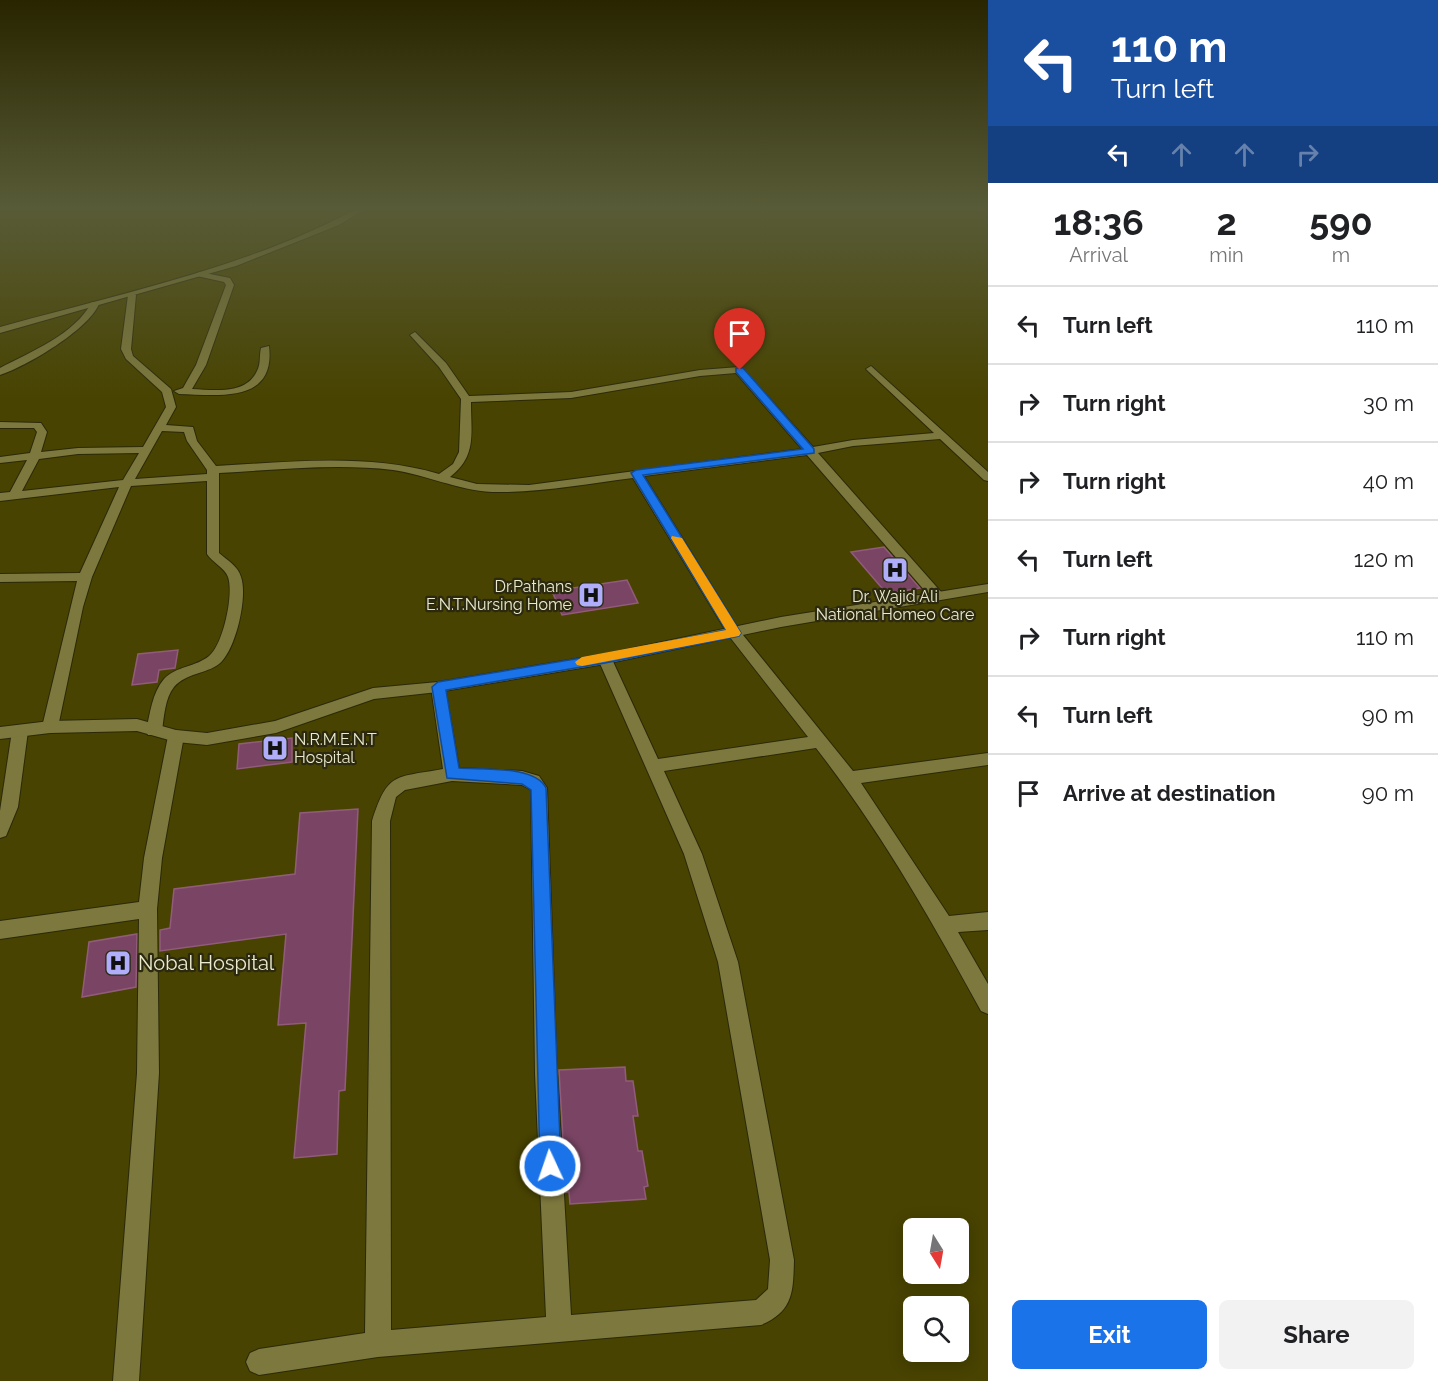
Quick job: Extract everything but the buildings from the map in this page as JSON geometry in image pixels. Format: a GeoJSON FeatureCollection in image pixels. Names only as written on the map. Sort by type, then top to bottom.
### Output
{"type":"FeatureCollection","features":[{"type":"Feature","properties":{"kind":"street"},"geometry":{"type":"LineString","coordinates":[[0,330],[132,295],[211,270]]}},
{"type":"Feature","properties":{"kind":"street"},"geometry":{"type":"LineString","coordinates":[[186,391],[201,365],[230,285],[227,280],[200,274]]}},
{"type":"Feature","properties":{"kind":"street"},"geometry":{"type":"LineString","coordinates":[[50,727],[76,607],[85,577],[127,483],[171,407],[167,391],[129,357],[126,349],[132,295]]}},
{"type":"Feature","properties":{"kind":"street"},"geometry":{"type":"LineString","coordinates":[[0,372],[75,328],[91,313],[95,304]]}},
{"type":"Feature","properties":{"kind":"street"},"geometry":{"type":"LineString","coordinates":[[415,335],[443,364],[466,399],[463,459],[442,478]]}},
{"type":"Feature","properties":{"kind":"street"},"geometry":{"type":"LineString","coordinates":[[167,391],[234,392],[250,387],[255,384],[263,369],[262,356],[266,348]]}},
{"type":"Feature","properties":{"kind":"street"},"geometry":{"type":"LineString","coordinates":[[871,369],[988,478]]}},
{"type":"Feature","properties":{"kind":"street"},"geometry":{"type":"LineString","coordinates":[[466,399],[571,395],[700,374],[740,370],[937,596]]}},
{"type":"Feature","properties":{"kind":"street"},"geometry":{"type":"LineString","coordinates":[[0,425],[37,425],[42,432],[34,458],[15,495]]}},
{"type":"Feature","properties":{"kind":"street"},"geometry":{"type":"LineString","coordinates":[[154,731],[164,691],[171,681],[213,661],[222,654],[228,642],[236,585],[232,571],[213,555],[213,474],[192,441],[189,429],[159,428]]}},
{"type":"Feature","properties":{"kind":"street"},"geometry":{"type":"LineString","coordinates":[[0,497],[69,492],[127,483],[305,465],[382,465],[414,469],[491,489],[529,488],[810,451],[853,443],[942,436]]}},
{"type":"Feature","properties":{"kind":"street"},"geometry":{"type":"LineString","coordinates":[[0,460],[34,458],[78,451],[145,450]]}},
{"type":"Feature","properties":{"kind":"street"},"geometry":{"type":"LineString","coordinates":[[636,473],[734,633],[849,778],[944,925],[988,1004]]}},
{"type":"Feature","properties":{"kind":"street"},"geometry":{"type":"LineString","coordinates":[[0,578],[85,577]]}},
{"type":"Feature","properties":{"kind":"street"},"geometry":{"type":"LineString","coordinates":[[0,733],[50,727],[137,726],[176,736],[207,740],[276,727],[373,694],[438,687],[605,659],[781,622],[988,588]]}},
{"type":"Feature","properties":{"kind":"street"},"geometry":{"type":"LineString","coordinates":[[259,1362],[378,1344],[761,1312],[780,1295],[782,1260],[728,962],[693,854],[605,659]]}},
{"type":"Feature","properties":{"kind":"street"},"geometry":{"type":"LineString","coordinates":[[438,687],[452,774]]}},
{"type":"Feature","properties":{"kind":"street"},"geometry":{"type":"LineString","coordinates":[[0,831],[10,807],[20,731]]}},
{"type":"Feature","properties":{"kind":"street"},"geometry":{"type":"LineString","coordinates":[[126,1381],[148,1073],[148,909],[153,858],[176,736]]}},
{"type":"Feature","properties":{"kind":"street"},"geometry":{"type":"LineString","coordinates":[[653,766],[818,741]]}},
{"type":"Feature","properties":{"kind":"street"},"geometry":{"type":"LineString","coordinates":[[849,778],[986,761]]}},
{"type":"Feature","properties":{"kind":"street"},"geometry":{"type":"LineString","coordinates":[[378,1344],[381,820],[389,794],[400,784],[452,774],[522,778],[532,781],[539,788],[546,1074],[558,1328]]}},
{"type":"Feature","properties":{"kind":"street"},"geometry":{"type":"LineString","coordinates":[[0,930],[148,909]]}},
{"type":"Feature","properties":{"kind":"street"},"geometry":{"type":"LineString","coordinates":[[944,925],[988,921]]}},
{"type":"Feature","properties":{"kind":"slow traffic"},"geometry":{"type":"LineString","coordinates":[[582,662],[734,633],[676,538]]}},
{"type":"Feature","properties":{"kind":"place","name":"Dr. Wajid Ali National Homeo Care"},"geometry":{"type":"Point","coordinates":[895,570]}},
{"type":"Feature","properties":{"kind":"place","name":"Dr.Pathans E.N.T.Nursing Home"},"geometry":{"type":"Point","coordinates":[591,595]}},
{"type":"Feature","properties":{"kind":"place","name":"N.R.M.E.N.T Hospital"},"geometry":{"type":"Point","coordinates":[275,748]}},
{"type":"Feature","properties":{"kind":"place","name":"Nobal Hospital"},"geometry":{"type":"Point","coordinates":[118,963]}},
{"type":"Feature","properties":{"kind":"route"},"geometry":{"type":"LineString","coordinates":[[550,1166],[539,788],[532,781],[522,778],[452,774],[438,687],[605,659],[734,633],[636,473],[810,451],[740,370]]}}]}
